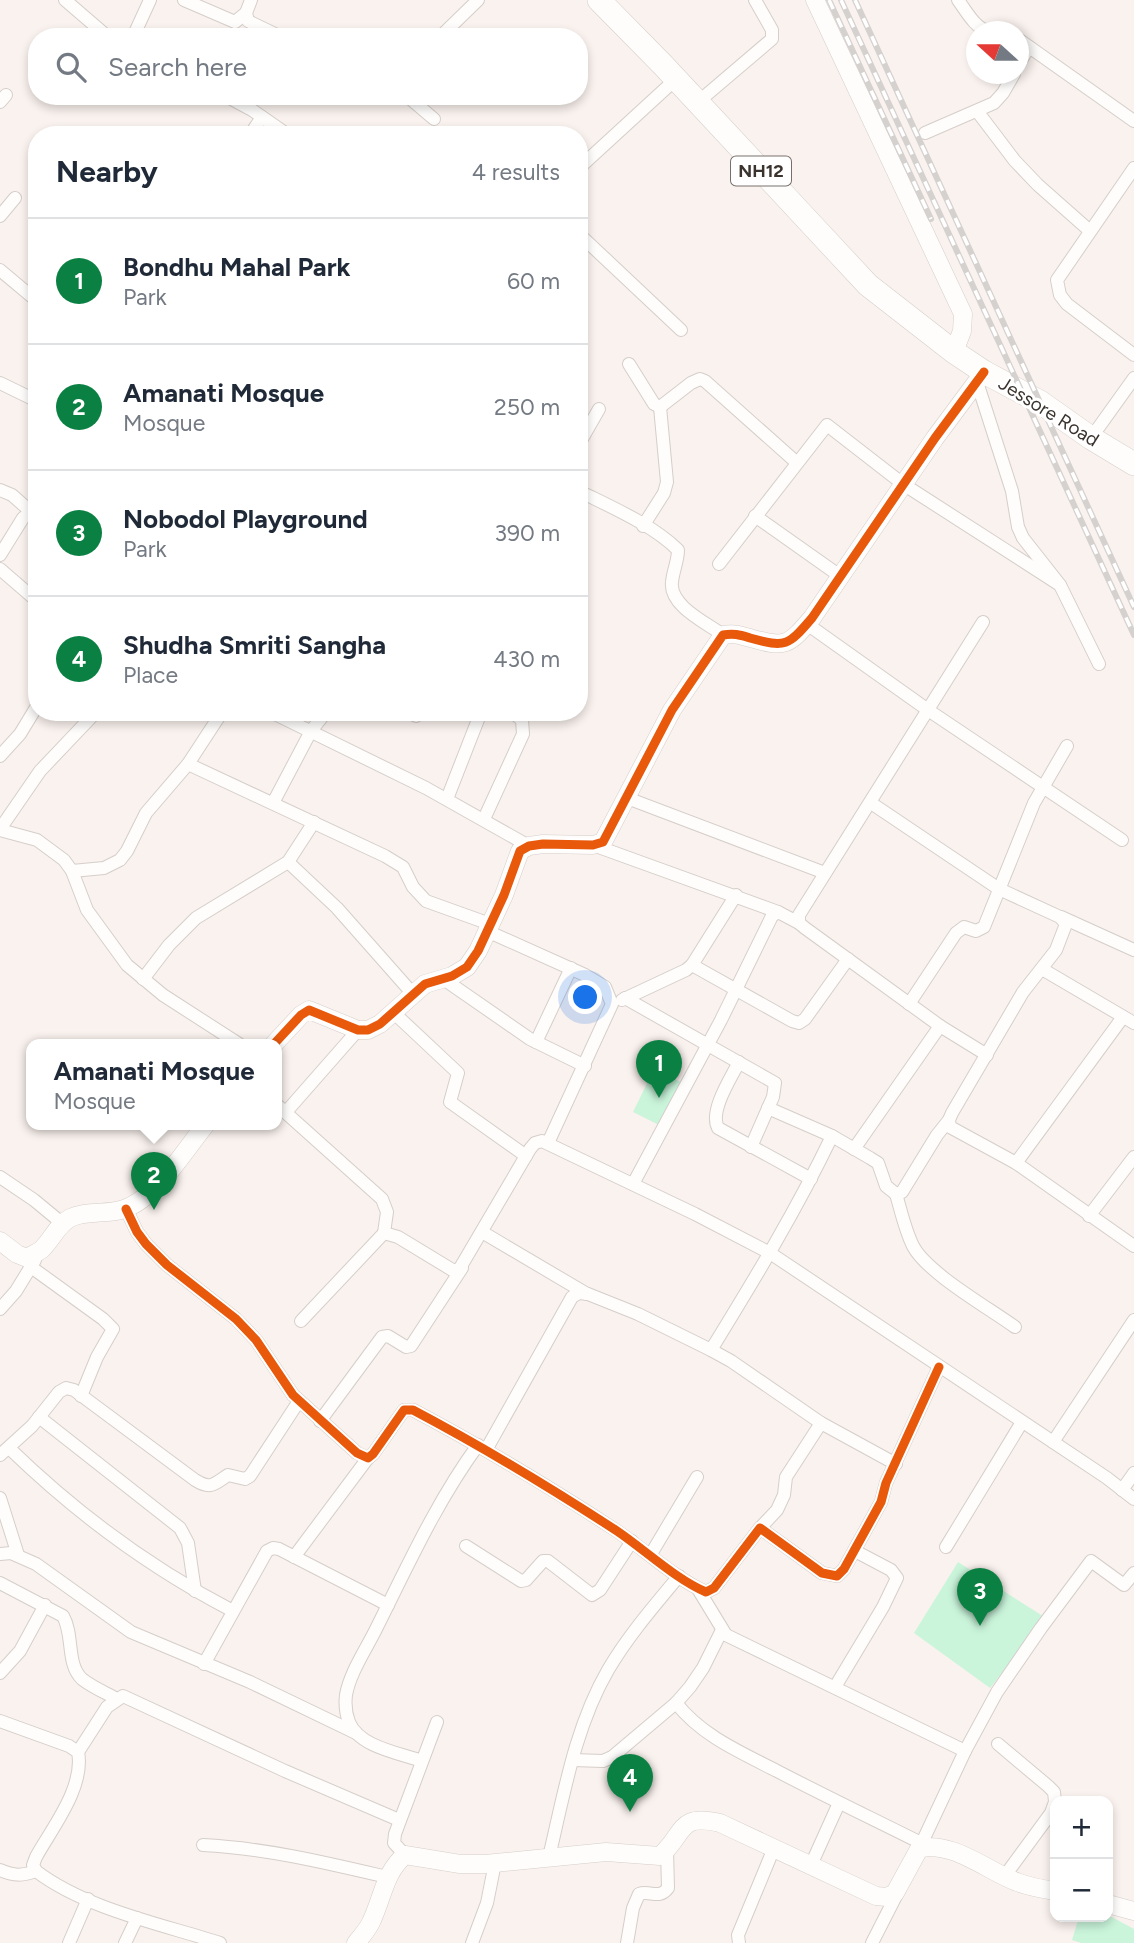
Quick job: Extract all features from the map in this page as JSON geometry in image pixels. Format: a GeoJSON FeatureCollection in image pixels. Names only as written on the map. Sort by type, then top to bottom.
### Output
{"type":"FeatureCollection","features":[{"type":"Feature","properties":{"kind":"highway","name":"NH12"},"geometry":{"type":"LineString","coordinates":[[599,0],[698,102]]}},
{"type":"Feature","properties":{"kind":"highway","name":"Jessore Road"},"geometry":{"type":"LineString","coordinates":[[698,102],[868,285],[954,352],[981,377],[1040,402],[1134,464]]}},
{"type":"Feature","properties":{"kind":"street"},"geometry":{"type":"LineString","coordinates":[[65,0],[98,28]]}},
{"type":"Feature","properties":{"kind":"street"},"geometry":{"type":"LineString","coordinates":[[137,28],[150,0]]}},
{"type":"Feature","properties":{"kind":"street"},"geometry":{"type":"LineString","coordinates":[[184,0],[235,22],[249,6]]}},
{"type":"Feature","properties":{"kind":"street"},"geometry":{"type":"LineString","coordinates":[[449,28],[478,0]]}},
{"type":"Feature","properties":{"kind":"street"},"geometry":{"type":"LineString","coordinates":[[698,102],[772,39],[772,30],[755,0]]}},
{"type":"Feature","properties":{"kind":"street"},"geometry":{"type":"LineString","coordinates":[[815,0],[963,314],[962,331],[954,352]]}},
{"type":"Feature","properties":{"kind":"street"},"geometry":{"type":"LineString","coordinates":[[958,0],[973,21]]}},
{"type":"Feature","properties":{"kind":"street"},"geometry":{"type":"LineString","coordinates":[[249,6],[248,20],[264,28]]}},
{"type":"Feature","properties":{"kind":"street"},"geometry":{"type":"LineString","coordinates":[[1029,47],[1134,121]]}},
{"type":"Feature","properties":{"kind":"street"},"geometry":{"type":"LineString","coordinates":[[588,160],[676,79]]}},
{"type":"Feature","properties":{"kind":"street"},"geometry":{"type":"LineString","coordinates":[[925,132],[994,103],[1008,84]]}},
{"type":"Feature","properties":{"kind":"street"},"geometry":{"type":"LineString","coordinates":[[241,105],[275,126]]}},
{"type":"Feature","properties":{"kind":"street"},"geometry":{"type":"LineString","coordinates":[[418,105],[434,119]]}},
{"type":"Feature","properties":{"kind":"street"},"geometry":{"type":"LineString","coordinates":[[977,111],[1023,169],[1090,231]]}},
{"type":"Feature","properties":{"kind":"street"},"geometry":{"type":"LineString","coordinates":[[256,126],[262,117]]}},
{"type":"Feature","properties":{"kind":"street"},"geometry":{"type":"LineString","coordinates":[[1134,168],[1057,280],[1060,295],[1067,304],[1134,355]]}},
{"type":"Feature","properties":{"kind":"street"},"geometry":{"type":"LineString","coordinates":[[0,216],[15,198]]}},
{"type":"Feature","properties":{"kind":"street"},"geometry":{"type":"LineString","coordinates":[[588,243],[681,330]]}},
{"type":"Feature","properties":{"kind":"street"},"geometry":{"type":"LineString","coordinates":[[0,270],[28,293]]}},
{"type":"Feature","properties":{"kind":"street"},"geometry":{"type":"LineString","coordinates":[[629,364],[654,404],[660,407],[691,383],[700,379],[705,381],[796,462]]}},
{"type":"Feature","properties":{"kind":"street"},"geometry":{"type":"LineString","coordinates":[[290,721],[447,799],[529,846],[593,845],[603,842],[672,710],[723,635],[733,633],[771,644],[784,644],[796,637],[981,377]]}},
{"type":"Feature","properties":{"kind":"street"},"geometry":{"type":"LineString","coordinates":[[981,377],[1012,491],[1018,527],[1023,538],[1060,585],[1099,664]]}},
{"type":"Feature","properties":{"kind":"street"},"geometry":{"type":"LineString","coordinates":[[1091,438],[1134,378]]}},
{"type":"Feature","properties":{"kind":"street"},"geometry":{"type":"LineString","coordinates":[[0,383],[28,397]]}},
{"type":"Feature","properties":{"kind":"street"},"geometry":{"type":"LineString","coordinates":[[643,526],[664,493],[667,482],[660,407]]}},
{"type":"Feature","properties":{"kind":"street"},"geometry":{"type":"LineString","coordinates":[[588,426],[599,409]]}},
{"type":"Feature","properties":{"kind":"street"},"geometry":{"type":"LineString","coordinates":[[719,564],[827,425],[903,484],[1060,585]]}},
{"type":"Feature","properties":{"kind":"street"},"geometry":{"type":"LineString","coordinates":[[0,490],[28,507]]}},
{"type":"Feature","properties":{"kind":"street"},"geometry":{"type":"LineString","coordinates":[[588,496],[671,542],[678,550],[672,584],[674,596],[684,607],[723,635]]}},
{"type":"Feature","properties":{"kind":"street"},"geometry":{"type":"LineString","coordinates":[[0,555],[4,537],[28,516]]}},
{"type":"Feature","properties":{"kind":"street"},"geometry":{"type":"LineString","coordinates":[[755,516],[841,576]]}},
{"type":"Feature","properties":{"kind":"street"},"geometry":{"type":"LineString","coordinates":[[0,569],[28,593]]}},
{"type":"Feature","properties":{"kind":"street"},"geometry":{"type":"LineString","coordinates":[[799,923],[802,907],[871,803],[983,622]]}},
{"type":"Feature","properties":{"kind":"street"},"geometry":{"type":"LineString","coordinates":[[807,624],[928,710],[1122,840]]}},
{"type":"Feature","properties":{"kind":"street"},"geometry":{"type":"LineString","coordinates":[[0,756],[28,721]]}},
{"type":"Feature","properties":{"kind":"street"},"geometry":{"type":"LineString","coordinates":[[88,721],[34,779],[0,829],[37,840],[64,860],[72,871],[87,910],[127,965],[180,1007],[231,1039]]}},
{"type":"Feature","properties":{"kind":"street"},"geometry":{"type":"LineString","coordinates":[[72,871],[104,868],[120,860],[146,813],[188,764],[216,721]]}},
{"type":"Feature","properties":{"kind":"street"},"geometry":{"type":"LineString","coordinates":[[273,803],[319,721]]}},
{"type":"Feature","properties":{"kind":"street"},"geometry":{"type":"LineString","coordinates":[[447,799],[477,721]]}},
{"type":"Feature","properties":{"kind":"street"},"geometry":{"type":"LineString","coordinates":[[484,819],[523,734],[522,721]]}},
{"type":"Feature","properties":{"kind":"street"},"geometry":{"type":"LineString","coordinates":[[909,1004],[956,933],[964,927],[976,931],[984,927],[1027,818],[1067,746]]}},
{"type":"Feature","properties":{"kind":"street"},"geometry":{"type":"LineString","coordinates":[[188,764],[385,856],[403,867],[413,887],[426,901],[571,968],[605,987],[612,1004]]}},
{"type":"Feature","properties":{"kind":"street"},"geometry":{"type":"LineString","coordinates":[[627,798],[825,873]]}},
{"type":"Feature","properties":{"kind":"street"},"geometry":{"type":"LineString","coordinates":[[871,803],[999,889],[1134,950]]}},
{"type":"Feature","properties":{"kind":"street"},"geometry":{"type":"LineString","coordinates":[[143,979],[169,945],[197,918],[288,862],[314,822]]}},
{"type":"Feature","properties":{"kind":"street"},"geometry":{"type":"LineString","coordinates":[[593,845],[736,895],[799,923],[940,1026],[987,1055]]}},
{"type":"Feature","properties":{"kind":"street"},"geometry":{"type":"LineString","coordinates":[[279,1039],[309,1010],[358,1030],[368,1030],[380,1024],[425,985],[452,976],[467,967],[489,928],[520,852],[529,846]]}},
{"type":"Feature","properties":{"kind":"street"},"geometry":{"type":"LineString","coordinates":[[288,862],[342,914],[413,994]]}},
{"type":"Feature","properties":{"kind":"street"},"geometry":{"type":"LineString","coordinates":[[548,1143],[612,1004],[692,965],[736,895]]}},
{"type":"Feature","properties":{"kind":"street"},"geometry":{"type":"LineString","coordinates":[[634,1184],[708,1045],[772,916],[778,912]]}},
{"type":"Feature","properties":{"kind":"street"},"geometry":{"type":"LineString","coordinates":[[896,1194],[902,1192],[949,1120],[1023,992],[1056,950],[1066,924],[1060,917]]}},
{"type":"Feature","properties":{"kind":"street"},"geometry":{"type":"LineString","coordinates":[[692,965],[799,1023],[805,1020],[848,960]]}},
{"type":"Feature","properties":{"kind":"street"},"geometry":{"type":"LineString","coordinates":[[536,1042],[571,968]]}},
{"type":"Feature","properties":{"kind":"street"},"geometry":{"type":"LineString","coordinates":[[1016,1163],[1129,1020],[1042,969]]}},
{"type":"Feature","properties":{"kind":"street"},"geometry":{"type":"LineString","coordinates":[[442,978],[536,1042],[585,1066]]}},
{"type":"Feature","properties":{"kind":"street"},"geometry":{"type":"LineString","coordinates":[[625,998],[775,1083],[768,1108],[751,1147]]}},
{"type":"Feature","properties":{"kind":"street"},"geometry":{"type":"LineString","coordinates":[[393,1012],[458,1073],[450,1102],[526,1157]]}},
{"type":"Feature","properties":{"kind":"street"},"geometry":{"type":"LineString","coordinates":[[854,1149],[940,1026]]}},
{"type":"Feature","properties":{"kind":"street"},"geometry":{"type":"LineString","coordinates":[[282,1107],[358,1030]]}},
{"type":"Feature","properties":{"kind":"street"},"geometry":{"type":"LineString","coordinates":[[739,1062],[716,1109],[715,1123],[723,1132],[811,1180]]}},
{"type":"Feature","properties":{"kind":"street"},"geometry":{"type":"LineString","coordinates":[[768,1108],[832,1136],[878,1163],[886,1186],[896,1194],[918,1254],[932,1268],[1015,1326]]}},
{"type":"Feature","properties":{"kind":"street"},"geometry":{"type":"LineString","coordinates":[[282,1109],[382,1199],[387,1212],[384,1233],[300,1321]]}},
{"type":"Feature","properties":{"kind":"street"},"geometry":{"type":"LineString","coordinates":[[949,1120],[950,1127],[1016,1163],[1134,1245]]}},
{"type":"Feature","properties":{"kind":"street"},"geometry":{"type":"LineString","coordinates":[[0,1308],[16,1291],[40,1251],[63,1224],[82,1214],[126,1209],[154,1188],[201,1130]]}},
{"type":"Feature","properties":{"kind":"street"},"geometry":{"type":"LineString","coordinates":[[710,1350],[770,1254],[832,1136]]}},
{"type":"Feature","properties":{"kind":"street"},"geometry":{"type":"LineString","coordinates":[[320,1421],[382,1337],[388,1336],[406,1347],[417,1340],[526,1157],[536,1143],[548,1143],[770,1254],[1134,1499]]}},
{"type":"Feature","properties":{"kind":"street"},"geometry":{"type":"LineString","coordinates":[[1089,1216],[1134,1157]]}},
{"type":"Feature","properties":{"kind":"street"},"geometry":{"type":"LineString","coordinates":[[0,1177],[63,1224]]}},
{"type":"Feature","properties":{"kind":"street"},"geometry":{"type":"LineString","coordinates":[[126,1209],[137,1232],[158,1256],[236,1319],[256,1340],[299,1401],[357,1453],[369,1458]]}},
{"type":"Feature","properties":{"kind":"street"},"geometry":{"type":"LineString","coordinates":[[482,1232],[588,1294],[638,1314],[710,1350],[821,1423],[896,1464]]}},
{"type":"Feature","properties":{"kind":"street"},"geometry":{"type":"LineString","coordinates":[[384,1233],[398,1237],[454,1271],[466,1261]]}},
{"type":"Feature","properties":{"kind":"street"},"geometry":{"type":"LineString","coordinates":[[0,1241],[27,1258],[40,1251]]}},
{"type":"Feature","properties":{"kind":"street"},"geometry":{"type":"LineString","coordinates":[[31,1267],[113,1329],[97,1357],[81,1396]]}},
{"type":"Feature","properties":{"kind":"street"},"geometry":{"type":"LineString","coordinates":[[355,1733],[349,1722],[346,1696],[350,1682],[443,1497],[482,1447],[572,1297],[579,1293],[588,1294]]}},
{"type":"Feature","properties":{"kind":"street"},"geometry":{"type":"LineString","coordinates":[[1053,1442],[1134,1320]]}},
{"type":"Feature","properties":{"kind":"street"},"geometry":{"type":"LineString","coordinates":[[760,1528],[822,1573],[836,1576],[845,1569],[881,1502],[886,1483],[939,1367]]}},
{"type":"Feature","properties":{"kind":"street"},"geometry":{"type":"LineString","coordinates":[[233,1611],[195,1591],[86,1515],[5,1451],[39,1417],[59,1392],[66,1388],[74,1390],[195,1480],[209,1487],[215,1486],[228,1475],[245,1479],[250,1476],[299,1401]]}},
{"type":"Feature","properties":{"kind":"street"},"geometry":{"type":"LineString","coordinates":[[294,1556],[373,1454],[397,1417],[408,1409],[482,1447],[632,1541],[679,1576],[706,1592],[714,1588],[777,1510],[784,1494],[786,1477],[821,1423]]}},
{"type":"Feature","properties":{"kind":"street"},"geometry":{"type":"LineString","coordinates":[[39,1417],[180,1528],[188,1543],[195,1591]]}},
{"type":"Feature","properties":{"kind":"street"},"geometry":{"type":"LineString","coordinates":[[946,1547],[1022,1422]]}},
{"type":"Feature","properties":{"kind":"street"},"geometry":{"type":"LineString","coordinates":[[1122,1490],[1134,1474]]}},
{"type":"Feature","properties":{"kind":"street"},"geometry":{"type":"LineString","coordinates":[[650,1554],[697,1477]]}},
{"type":"Feature","properties":{"kind":"street"},"geometry":{"type":"LineString","coordinates":[[0,1498],[18,1555]]}},
{"type":"Feature","properties":{"kind":"street"},"geometry":{"type":"LineString","coordinates":[[466,1546],[522,1581],[543,1561],[548,1561],[592,1595],[600,1590],[632,1541]]}},
{"type":"Feature","properties":{"kind":"street"},"geometry":{"type":"LineString","coordinates":[[204,1664],[267,1551],[273,1548],[294,1556],[388,1605]]}},
{"type":"Feature","properties":{"kind":"street"},"geometry":{"type":"LineString","coordinates":[[835,1688],[897,1578],[891,1570],[855,1551]]}},
{"type":"Feature","properties":{"kind":"street"},"geometry":{"type":"LineString","coordinates":[[1,1555],[18,1555],[36,1564],[131,1632],[250,1682],[355,1733],[368,1742],[422,1761]]}},
{"type":"Feature","properties":{"kind":"street"},"geometry":{"type":"LineString","coordinates":[[872,1943],[997,1692],[1091,1561],[1124,1585],[1134,1573]]}},
{"type":"Feature","properties":{"kind":"street"},"geometry":{"type":"LineString","coordinates":[[549,1857],[579,1737],[607,1671],[640,1623],[679,1576]]}},
{"type":"Feature","properties":{"kind":"street"},"geometry":{"type":"LineString","coordinates":[[0,1583],[63,1616],[68,1625],[76,1672],[90,1684],[117,1699]]}},
{"type":"Feature","properties":{"kind":"street"},"geometry":{"type":"LineString","coordinates":[[698,1589],[722,1630],[735,1640],[965,1752]]}},
{"type":"Feature","properties":{"kind":"street"},"geometry":{"type":"LineString","coordinates":[[0,1673],[20,1651],[45,1605]]}},
{"type":"Feature","properties":{"kind":"street"},"geometry":{"type":"LineString","coordinates":[[572,1760],[603,1761],[612,1757],[676,1703],[697,1678],[722,1630]]}},
{"type":"Feature","properties":{"kind":"street"},"geometry":{"type":"LineString","coordinates":[[220,1943],[137,1918],[88,1899],[36,1871],[33,1865],[78,1779],[78,1752],[107,1707],[117,1699],[123,1696],[146,1705],[285,1771],[399,1820]]}},
{"type":"Feature","properties":{"kind":"street"},"geometry":{"type":"LineString","coordinates":[[676,1703],[702,1730],[920,1846],[948,1849],[1004,1877],[1036,1889],[1050,1890]]}},
{"type":"Feature","properties":{"kind":"street"},"geometry":{"type":"LineString","coordinates":[[0,1721],[69,1746],[78,1752]]}},
{"type":"Feature","properties":{"kind":"street"},"geometry":{"type":"LineString","coordinates":[[437,1722],[399,1820],[394,1843],[405,1855],[460,1864],[606,1852],[660,1856],[685,1825],[693,1820],[704,1819],[720,1823],[876,1896],[887,1897],[895,1894],[902,1884]]}},
{"type":"Feature","properties":{"kind":"street"},"geometry":{"type":"LineString","coordinates":[[998,1744],[1053,1796]]}},
{"type":"Feature","properties":{"kind":"street"},"geometry":{"type":"LineString","coordinates":[[811,1865],[839,1803]]}},
{"type":"Feature","properties":{"kind":"street"},"geometry":{"type":"LineString","coordinates":[[1004,1877],[1050,1815]]}},
{"type":"Feature","properties":{"kind":"street"},"geometry":{"type":"LineString","coordinates":[[202,1845],[227,1846],[317,1860],[387,1877]]}},
{"type":"Feature","properties":{"kind":"street"},"geometry":{"type":"LineString","coordinates":[[739,1943],[738,1936],[774,1848]]}},
{"type":"Feature","properties":{"kind":"street"},"geometry":{"type":"LineString","coordinates":[[627,1943],[633,1908],[639,1894],[643,1892],[659,1895],[668,1888],[667,1850]]}},
{"type":"Feature","properties":{"kind":"street"},"geometry":{"type":"LineString","coordinates":[[356,1943],[371,1922],[387,1877],[405,1855]]}},
{"type":"Feature","properties":{"kind":"street"},"geometry":{"type":"LineString","coordinates":[[472,1943],[485,1910],[495,1863]]}},
{"type":"Feature","properties":{"kind":"street"},"geometry":{"type":"LineString","coordinates":[[0,1870],[21,1876],[36,1871]]}},
{"type":"Feature","properties":{"kind":"street"},"geometry":{"type":"LineString","coordinates":[[69,1943],[88,1899]]}},
{"type":"Feature","properties":{"kind":"street"},"geometry":{"type":"LineString","coordinates":[[1113,1905],[1134,1911]]}},
{"type":"Feature","properties":{"kind":"street"},"geometry":{"type":"LineString","coordinates":[[125,1943],[137,1918]]}},
{"type":"Feature","properties":{"kind":"green space"},"geometry":{"type":"Polygon","coordinates":[[[654,1069],[685,1084],[663,1127],[633,1112],[654,1069]]]}},
{"type":"Feature","properties":{"kind":"green space"},"geometry":{"type":"Polygon","coordinates":[[[958,1562],[1046,1618],[990,1688],[914,1633],[958,1562]]]}},
{"type":"Feature","properties":{"kind":"green space"},"geometry":{"type":"Polygon","coordinates":[[[1113,1918],[1134,1929],[1134,1943],[1081,1943],[1072,1940],[1077,1922],[1113,1922],[1113,1918]]]}},
{"type":"Feature","properties":{"kind":"railway"},"geometry":{"type":"LineString","coordinates":[[829,0],[931,219]]}},
{"type":"Feature","properties":{"kind":"railway"},"geometry":{"type":"LineString","coordinates":[[841,0],[1134,635]]}},
{"type":"Feature","properties":{"kind":"railway"},"geometry":{"type":"LineString","coordinates":[[855,0],[1134,607]]}},
{"type":"Feature","properties":{"kind":"cycle path"},"geometry":{"type":"LineString","coordinates":[[279,1039],[309,1010],[358,1030],[368,1030],[380,1024],[425,984],[452,976],[467,967],[478,951],[504,895],[520,851],[529,846],[543,844],[593,845],[603,842],[672,710],[723,635],[779,643],[786,642],[797,634],[812,618],[935,438],[984,372]]}},
{"type":"Feature","properties":{"kind":"cycle path"},"geometry":{"type":"LineString","coordinates":[[126,1209],[146,1244],[167,1265],[236,1319],[256,1340],[293,1395],[357,1453],[368,1458],[404,1410],[413,1410],[567,1499],[617,1531],[684,1580],[706,1592],[714,1588],[760,1528],[822,1573],[837,1576],[844,1569],[881,1502],[886,1483],[939,1367]]}},
{"type":"Feature","properties":{"kind":"place","name":"Bondhu Mahal Park"},"geometry":{"type":"Point","coordinates":[659,1098]}},
{"type":"Feature","properties":{"kind":"place","name":"Amanati Mosque"},"geometry":{"type":"Point","coordinates":[154,1210]}},
{"type":"Feature","properties":{"kind":"place","name":"Nobodol Playground"},"geometry":{"type":"Point","coordinates":[980,1626]}},
{"type":"Feature","properties":{"kind":"place","name":"Shudha Smriti Sangha"},"geometry":{"type":"Point","coordinates":[630,1812]}}]}
